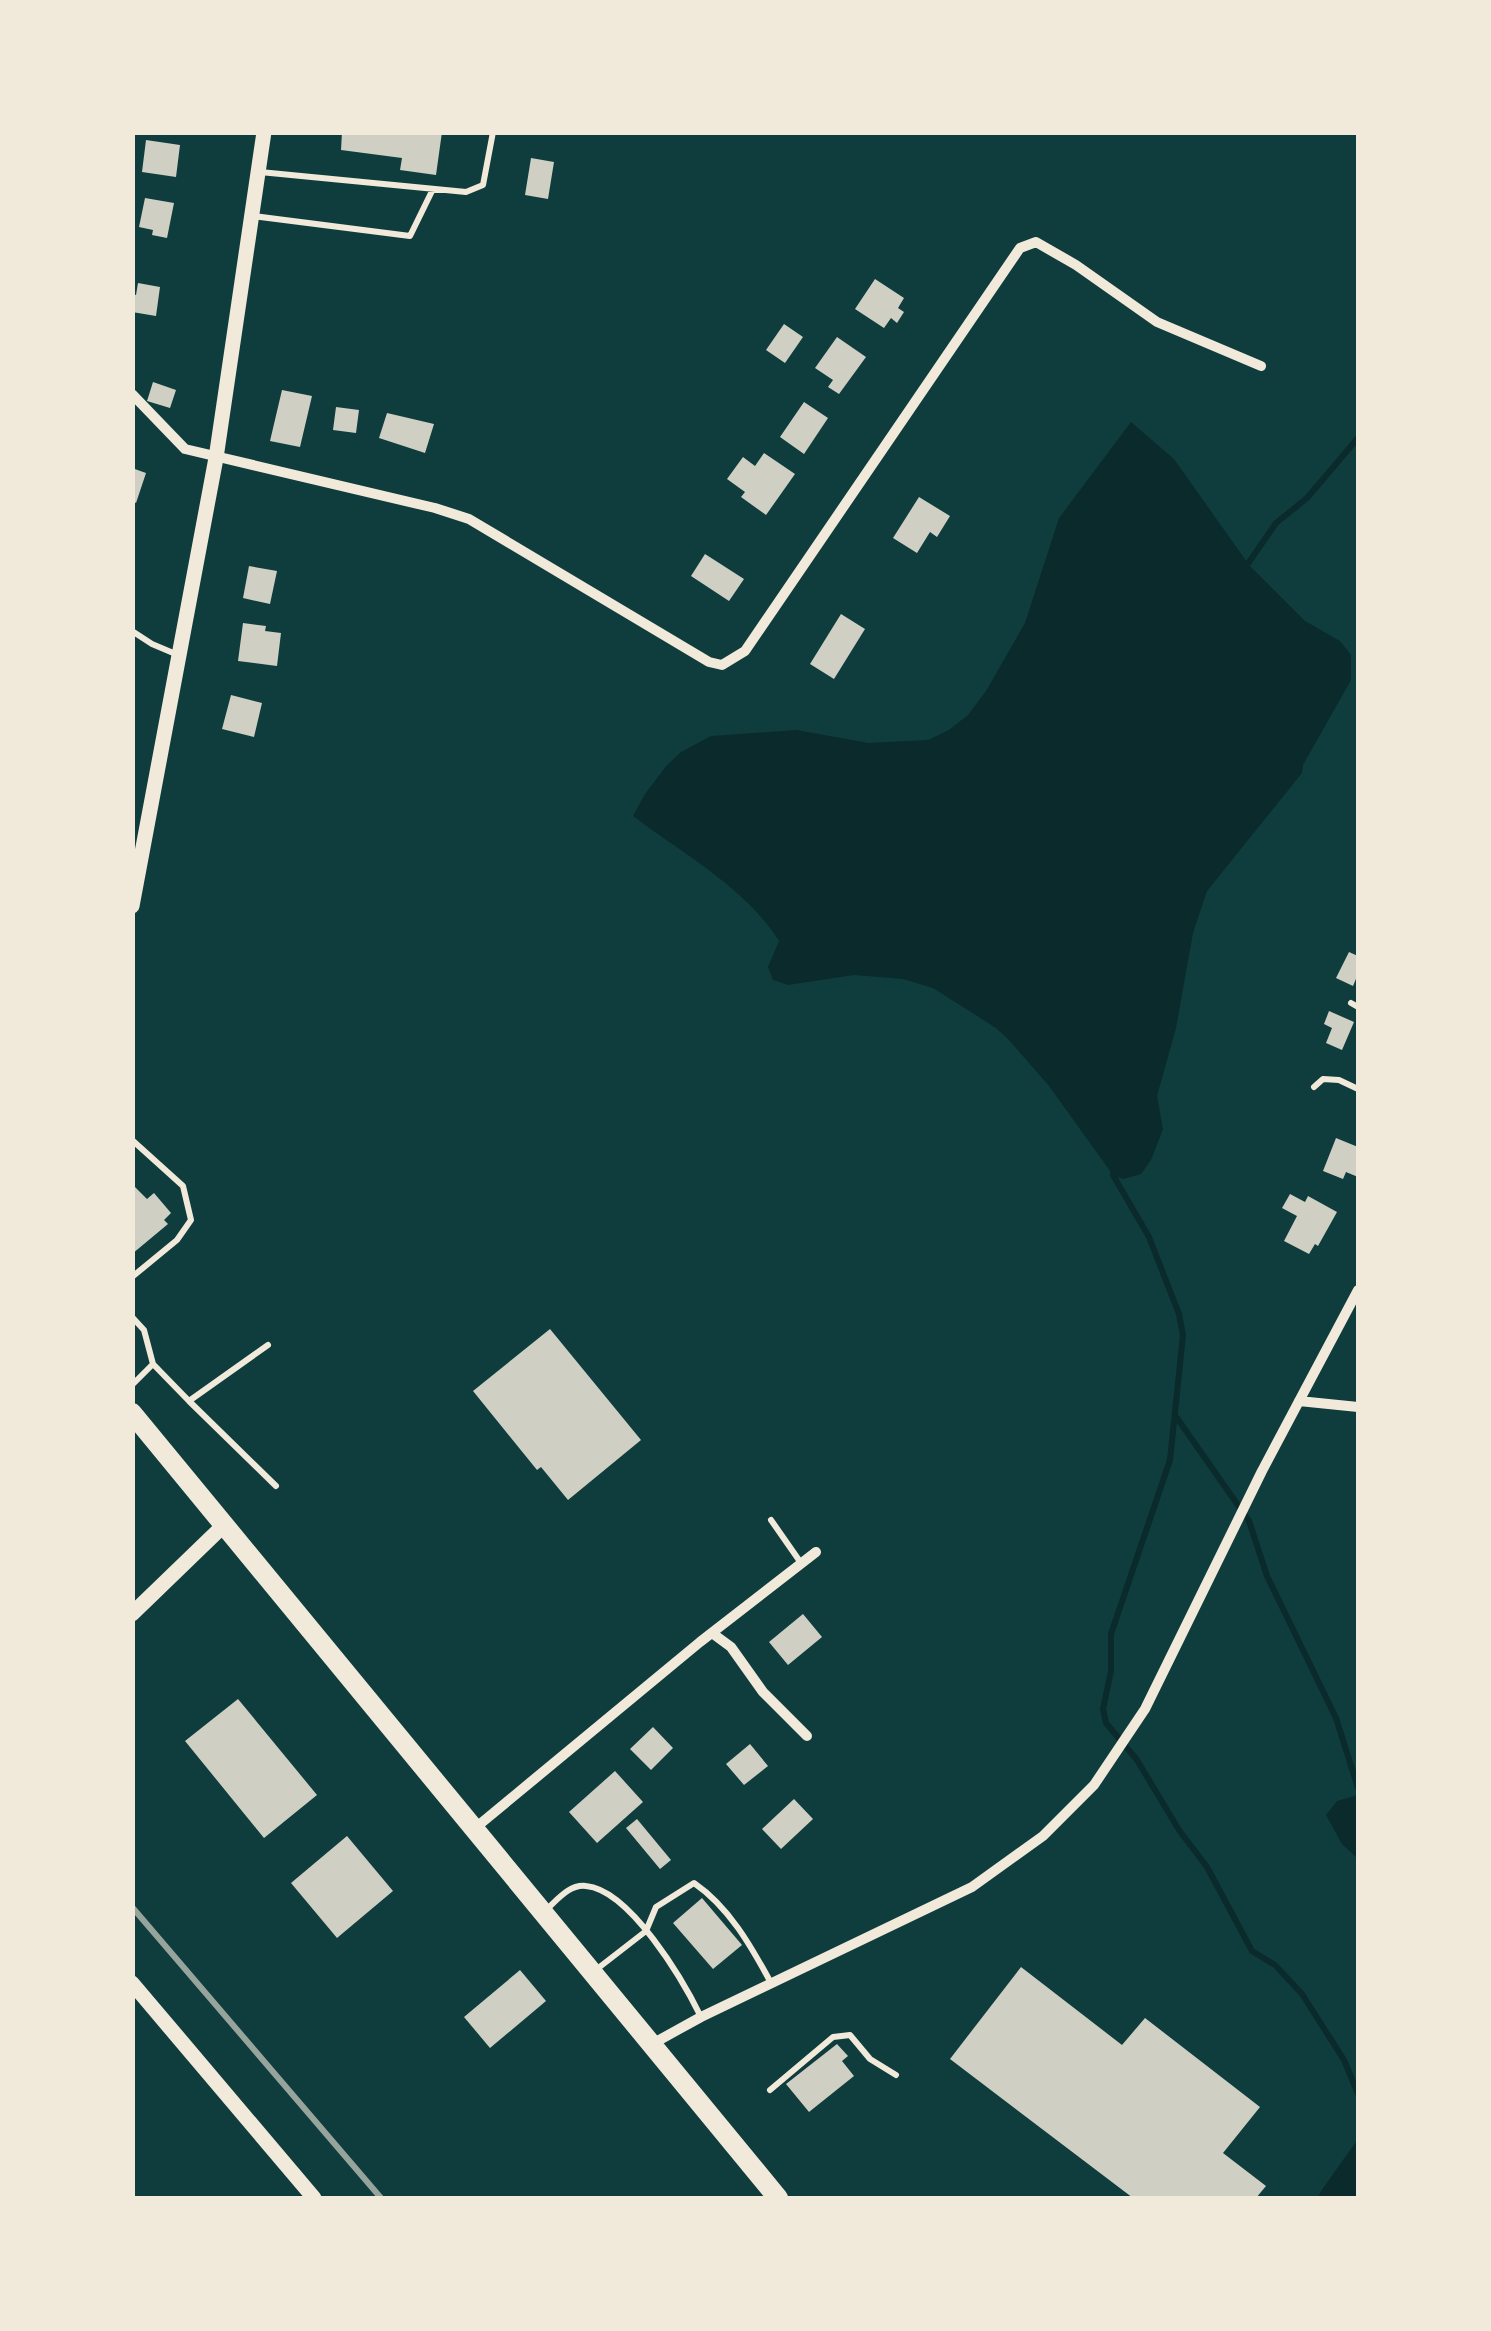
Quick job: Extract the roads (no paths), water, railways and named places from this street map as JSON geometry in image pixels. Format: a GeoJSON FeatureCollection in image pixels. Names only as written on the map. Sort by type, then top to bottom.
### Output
{"type":"FeatureCollection","features":[{"type":"Feature","properties":{"kind":"highway"},"geometry":{"type":"LineString","coordinates":[[132,1413],[778,2198]]}},
{"type":"Feature","properties":{"kind":"street"},"geometry":{"type":"LineString","coordinates":[[132,906],[139,839],[216,458],[264,132]]}},
{"type":"Feature","properties":{"kind":"street"},"geometry":{"type":"LineString","coordinates":[[132,394],[185,450],[469,519],[709,662],[722,665],[746,651],[1020,248],[1036,242],[1157,322],[1261,366]]}},
{"type":"Feature","properties":{"kind":"street"},"geometry":{"type":"LineString","coordinates":[[651,2044],[972,1887],[1043,1836],[1094,1785],[1145,1710],[1358,1290]]}},
{"type":"Feature","properties":{"kind":"street"},"geometry":{"type":"LineString","coordinates":[[1299,1401],[1358,1407]]}},
{"type":"Feature","properties":{"kind":"street"},"geometry":{"type":"LineString","coordinates":[[132,1614],[224,1525]]}},
{"type":"Feature","properties":{"kind":"street"},"geometry":{"type":"LineString","coordinates":[[474,1830],[816,1552]]}},
{"type":"Feature","properties":{"kind":"street"},"geometry":{"type":"LineString","coordinates":[[712,1633],[730,1647],[764,1692],[807,1736]]}},
{"type":"Feature","properties":{"kind":"street"},"geometry":{"type":"LineString","coordinates":[[132,1983],[314,2198]]}},
{"type":"Feature","properties":{"kind":"lane"},"geometry":{"type":"LineString","coordinates":[[258,172],[466,192],[483,185],[493,132]]}},
{"type":"Feature","properties":{"kind":"lane"},"geometry":{"type":"LineString","coordinates":[[252,216],[410,236],[433,189]]}},
{"type":"Feature","properties":{"kind":"lane"},"geometry":{"type":"LineString","coordinates":[[132,631],[179,655]]}},
{"type":"Feature","properties":{"kind":"lane"},"geometry":{"type":"LineString","coordinates":[[1314,1087],[1323,1080],[1339,1080],[1358,1089]]}},
{"type":"Feature","properties":{"kind":"lane"},"geometry":{"type":"LineString","coordinates":[[132,1277],[177,1240],[191,1220],[183,1186],[134,1144]]}},
{"type":"Feature","properties":{"kind":"lane"},"geometry":{"type":"LineString","coordinates":[[132,1317],[144,1330],[153,1364],[276,1486]]}},
{"type":"Feature","properties":{"kind":"lane"},"geometry":{"type":"LineString","coordinates":[[190,1401],[268,1345]]}},
{"type":"Feature","properties":{"kind":"lane"},"geometry":{"type":"LineString","coordinates":[[132,1385],[153,1364]]}},
{"type":"Feature","properties":{"kind":"lane"},"geometry":{"type":"LineString","coordinates":[[771,1520],[801,1563]]}},
{"type":"Feature","properties":{"kind":"lane"},"geometry":{"type":"LineString","coordinates":[[592,1973],[646,1931],[656,1907],[694,1883],[711,1894],[741,1933],[771,1983]]}},
{"type":"Feature","properties":{"kind":"lane"},"geometry":{"type":"LineString","coordinates":[[543,1913],[569,1889],[586,1886],[622,1902],[685,1984],[701,2017]]}},
{"type":"Feature","properties":{"kind":"lane"},"geometry":{"type":"LineString","coordinates":[[770,2090],[833,2038],[850,2034],[870,2059],[896,2075]]}},
{"type":"Feature","properties":{"kind":"water"},"geometry":{"type":"Polygon","coordinates":[[[1131,422],[1174,459],[1249,565],[1305,621],[1340,641],[1351,655],[1351,680],[1302,773],[1207,891],[1193,933],[1176,1028],[1157,1096],[1163,1129],[1141,1174],[1123,1179],[1113,1175],[1049,1086],[1009,1040],[933,988],[903,979],[854,975],[788,985],[773,980],[768,967],[779,941],[765,922],[712,872],[633,816],[667,765],[681,752],[711,736],[796,730],[869,743],[928,740],[968,715],[1025,623],[1059,518],[1131,422]]]}},
{"type":"Feature","properties":{"kind":"water"},"geometry":{"type":"Polygon","coordinates":[[[1358,1795],[1358,1859],[1342,1844],[1326,1815],[1337,1801],[1358,1795]]]}},
{"type":"Feature","properties":{"kind":"water"},"geometry":{"type":"Polygon","coordinates":[[[1358,2139],[1358,2198],[1318,2198],[1321,2191],[1358,2139]]]}},
{"type":"Feature","properties":{"kind":"waterway"},"geometry":{"type":"LineString","coordinates":[[1245,568],[1276,523],[1307,498],[1358,438]]}},
{"type":"Feature","properties":{"kind":"waterway"},"geometry":{"type":"LineString","coordinates":[[1114,1171],[1149,1237],[1179,1314],[1183,1335],[1170,1460],[1111,1634],[1111,1671],[1103,1709],[1106,1723],[1137,1760],[1179,1830],[1207,1867],[1252,1951],[1275,1965],[1302,1994],[1344,2060],[1358,2094]]}},
{"type":"Feature","properties":{"kind":"waterway"},"geometry":{"type":"LineString","coordinates":[[1177,1418],[1249,1521],[1267,1576],[1336,1718],[1358,1788]]}},
{"type":"Feature","properties":{"kind":"railway"},"geometry":{"type":"LineString","coordinates":[[132,1907],[381,2198]]}}]}
